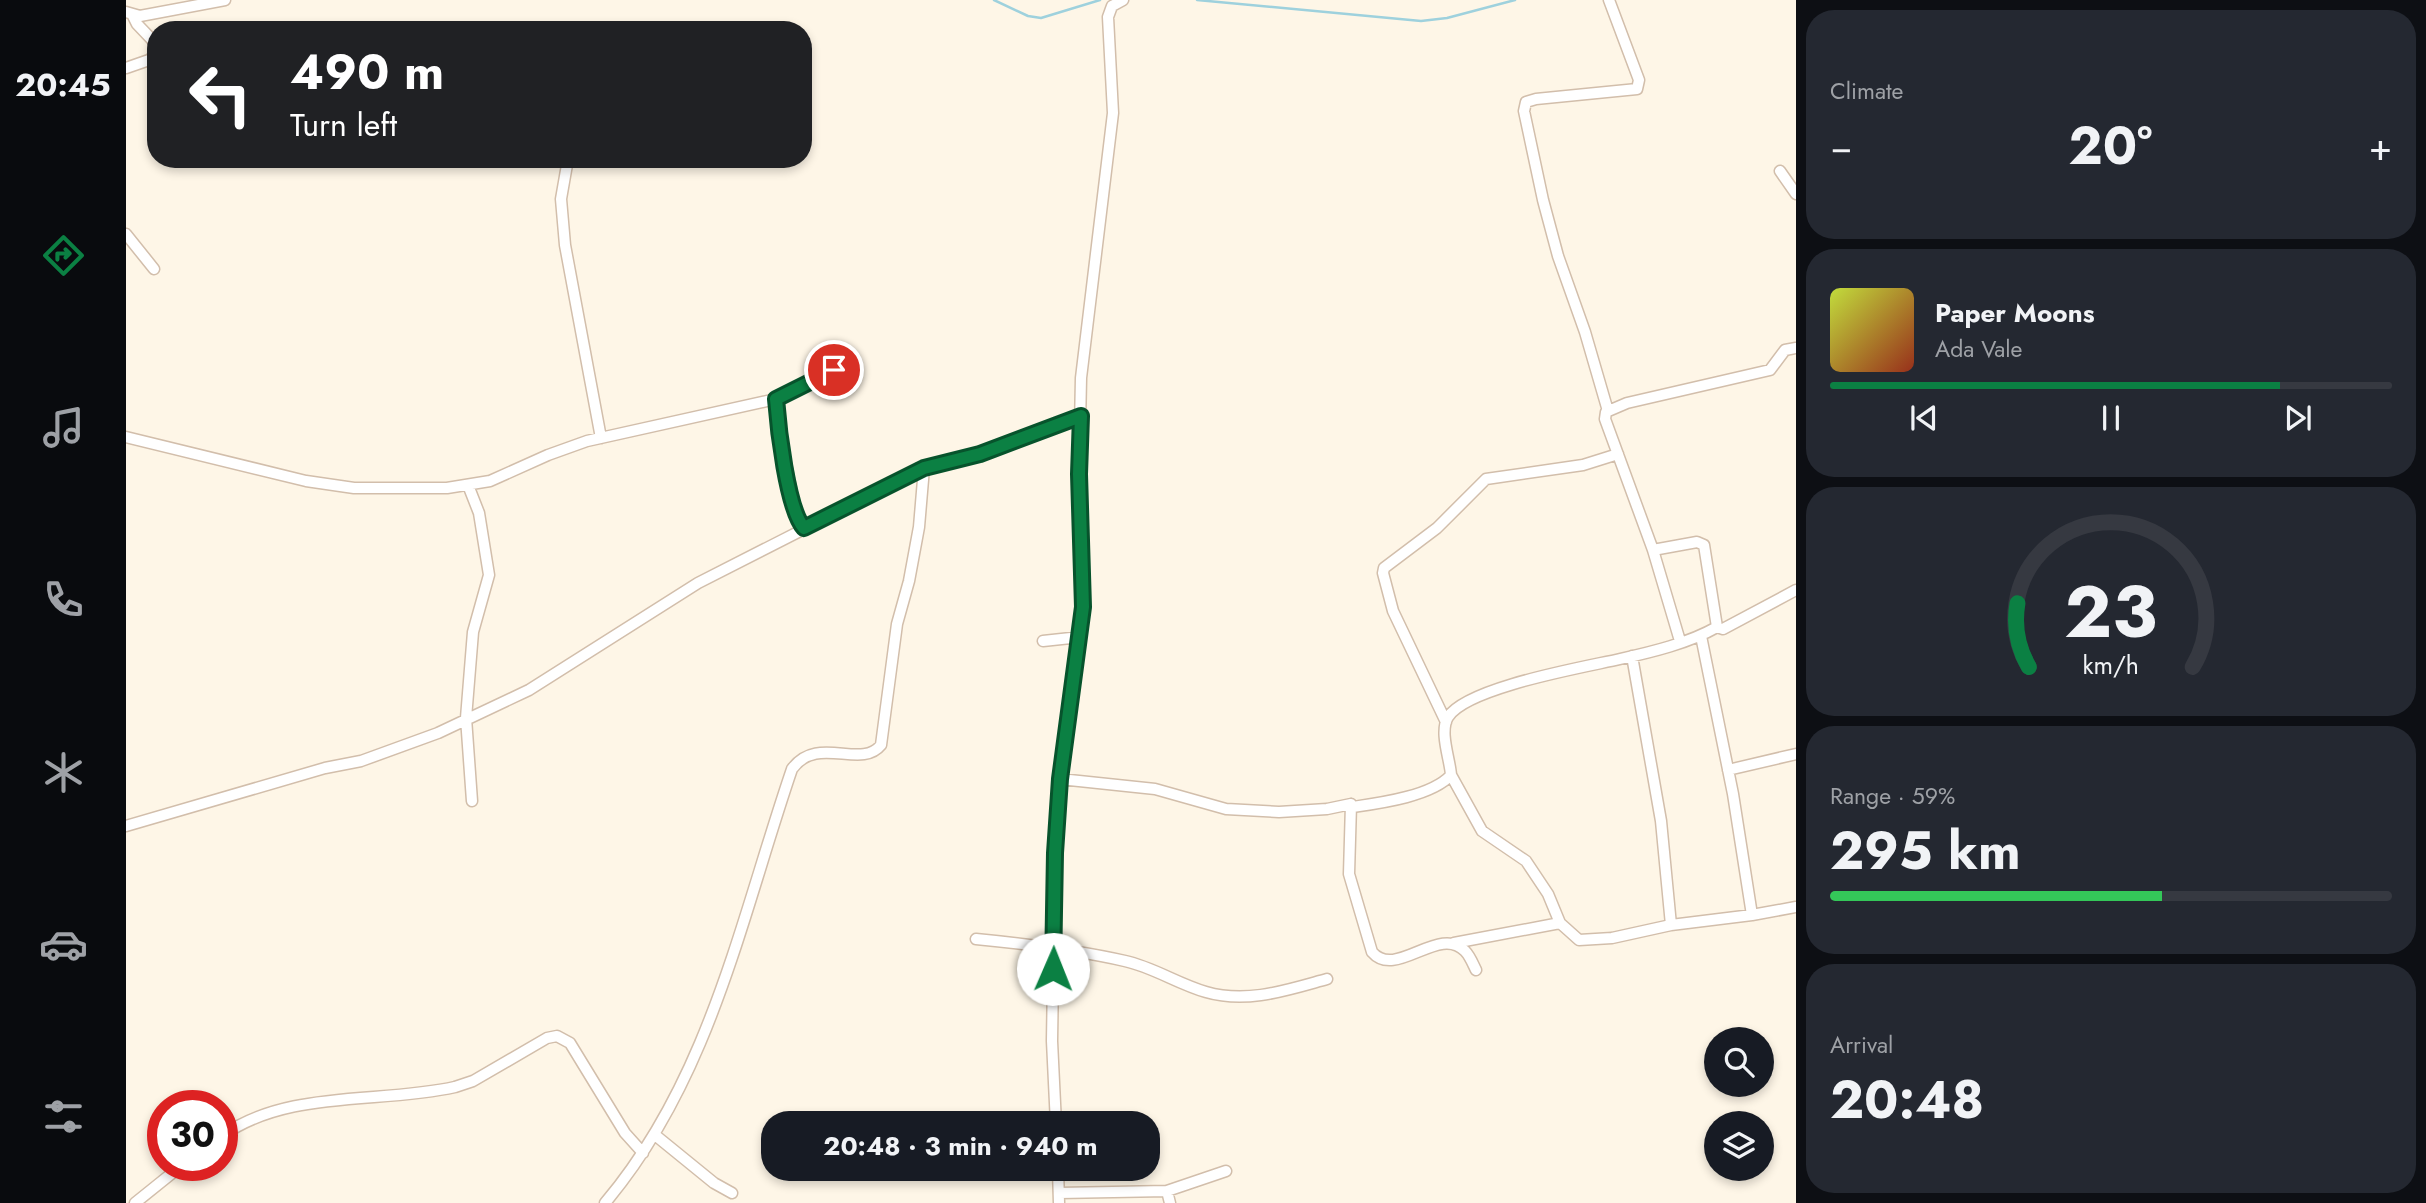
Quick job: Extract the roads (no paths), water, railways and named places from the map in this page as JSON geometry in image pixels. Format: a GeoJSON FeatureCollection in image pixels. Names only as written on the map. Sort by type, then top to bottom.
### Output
{"type":"FeatureCollection","features":[{"type":"Feature","properties":{"kind":"street"},"geometry":{"type":"LineString","coordinates":[[147,35],[130,14],[225,0]]}},
{"type":"Feature","properties":{"kind":"street"},"geometry":{"type":"LineString","coordinates":[[1056,1111],[1052,1041],[1055,853],[1060,779],[1083,607],[1079,474],[1081,378],[1113,113],[1108,17],[1112,6],[1123,0]]}},
{"type":"Feature","properties":{"kind":"street"},"geometry":{"type":"LineString","coordinates":[[1609,0],[1639,79],[1637,89],[1536,99],[1526,102],[1524,111],[1558,256],[1586,331],[1608,411],[1605,419],[1653,550],[1680,641]]}},
{"type":"Feature","properties":{"kind":"street"},"geometry":{"type":"LineString","coordinates":[[126,68],[147,61]]}},
{"type":"Feature","properties":{"kind":"street"},"geometry":{"type":"LineString","coordinates":[[566,168],[561,199],[565,245],[601,438]]}},
{"type":"Feature","properties":{"kind":"street"},"geometry":{"type":"LineString","coordinates":[[1780,171],[1796,194]]}},
{"type":"Feature","properties":{"kind":"street"},"geometry":{"type":"LineString","coordinates":[[126,234],[154,269]]}},
{"type":"Feature","properties":{"kind":"street"},"geometry":{"type":"LineString","coordinates":[[1608,411],[1627,403],[1770,370],[1785,350],[1796,348]]}},
{"type":"Feature","properties":{"kind":"street"},"geometry":{"type":"LineString","coordinates":[[126,437],[306,481],[375,488],[447,488],[490,481],[548,454],[601,438],[776,399],[854,360]]}},
{"type":"Feature","properties":{"kind":"street"},"geometry":{"type":"LineString","coordinates":[[776,399],[779,430],[797,518],[804,528],[808,526]]}},
{"type":"Feature","properties":{"kind":"street"},"geometry":{"type":"LineString","coordinates":[[126,826],[325,768],[360,761],[438,733],[529,690],[698,583],[924,468],[980,454],[1081,416]]}},
{"type":"Feature","properties":{"kind":"street"},"geometry":{"type":"LineString","coordinates":[[1618,454],[1583,465],[1486,479],[1437,528],[1382,571],[1393,611],[1446,722],[1451,775],[1482,831],[1526,861],[1533,869],[1560,923],[1583,941],[1796,907]]}},
{"type":"Feature","properties":{"kind":"street"},"geometry":{"type":"LineString","coordinates":[[605,1203],[655,1135],[710,1021],[741,936],[772,827],[792,769],[798,761],[812,753],[872,752],[883,739],[891,663],[916,540],[924,468]]}},
{"type":"Feature","properties":{"kind":"street"},"geometry":{"type":"LineString","coordinates":[[468,485],[479,513],[489,575],[473,632],[466,718],[472,801]]}},
{"type":"Feature","properties":{"kind":"street"},"geometry":{"type":"LineString","coordinates":[[1653,550],[1697,542],[1704,545],[1717,627]]}},
{"type":"Feature","properties":{"kind":"street"},"geometry":{"type":"LineString","coordinates":[[1446,722],[1455,709],[1482,695],[1562,670],[1632,656],[1701,636],[1717,627],[1723,629],[1796,590]]}},
{"type":"Feature","properties":{"kind":"street"},"geometry":{"type":"LineString","coordinates":[[1701,636],[1746,865],[1752,915]]}},
{"type":"Feature","properties":{"kind":"street"},"geometry":{"type":"LineString","coordinates":[[1043,641],[1080,637]]}},
{"type":"Feature","properties":{"kind":"street"},"geometry":{"type":"LineString","coordinates":[[1632,656],[1661,821],[1671,925]]}},
{"type":"Feature","properties":{"kind":"street"},"geometry":{"type":"LineString","coordinates":[[1728,770],[1796,754]]}},
{"type":"Feature","properties":{"kind":"street"},"geometry":{"type":"LineString","coordinates":[[1060,779],[1155,789],[1226,810],[1279,812],[1378,803],[1411,795],[1442,783],[1451,775]]}},
{"type":"Feature","properties":{"kind":"street"},"geometry":{"type":"LineString","coordinates":[[1350,804],[1349,874],[1372,952],[1378,958],[1389,960],[1452,944],[1560,923]]}},
{"type":"Feature","properties":{"kind":"street"},"geometry":{"type":"LineString","coordinates":[[976,939],[1053,947],[1129,962],[1205,992],[1223,995],[1262,997],[1327,979]]}},
{"type":"Feature","properties":{"kind":"street"},"geometry":{"type":"LineString","coordinates":[[1452,944],[1464,949],[1476,970]]}},
{"type":"Feature","properties":{"kind":"street"},"geometry":{"type":"LineString","coordinates":[[238,1127],[303,1106],[455,1087],[473,1081],[547,1038],[557,1036],[570,1044],[625,1133],[643,1153]]}},
{"type":"Feature","properties":{"kind":"street"},"geometry":{"type":"LineString","coordinates":[[655,1135],[714,1183],[732,1192]]}},
{"type":"Feature","properties":{"kind":"street"},"geometry":{"type":"LineString","coordinates":[[1059,1198],[1167,1191],[1226,1171]]}},
{"type":"Feature","properties":{"kind":"street"},"geometry":{"type":"LineString","coordinates":[[135,1203],[162,1181]]}},
{"type":"Feature","properties":{"kind":"street"},"geometry":{"type":"LineString","coordinates":[[1167,1191],[1170,1203]]}},
{"type":"Feature","properties":{"kind":"waterway"},"geometry":{"type":"LineString","coordinates":[[994,0],[1028,16],[1041,18],[1100,0]]}},
{"type":"Feature","properties":{"kind":"waterway"},"geometry":{"type":"LineString","coordinates":[[1197,0],[1421,21],[1447,18],[1515,0]]}}]}
